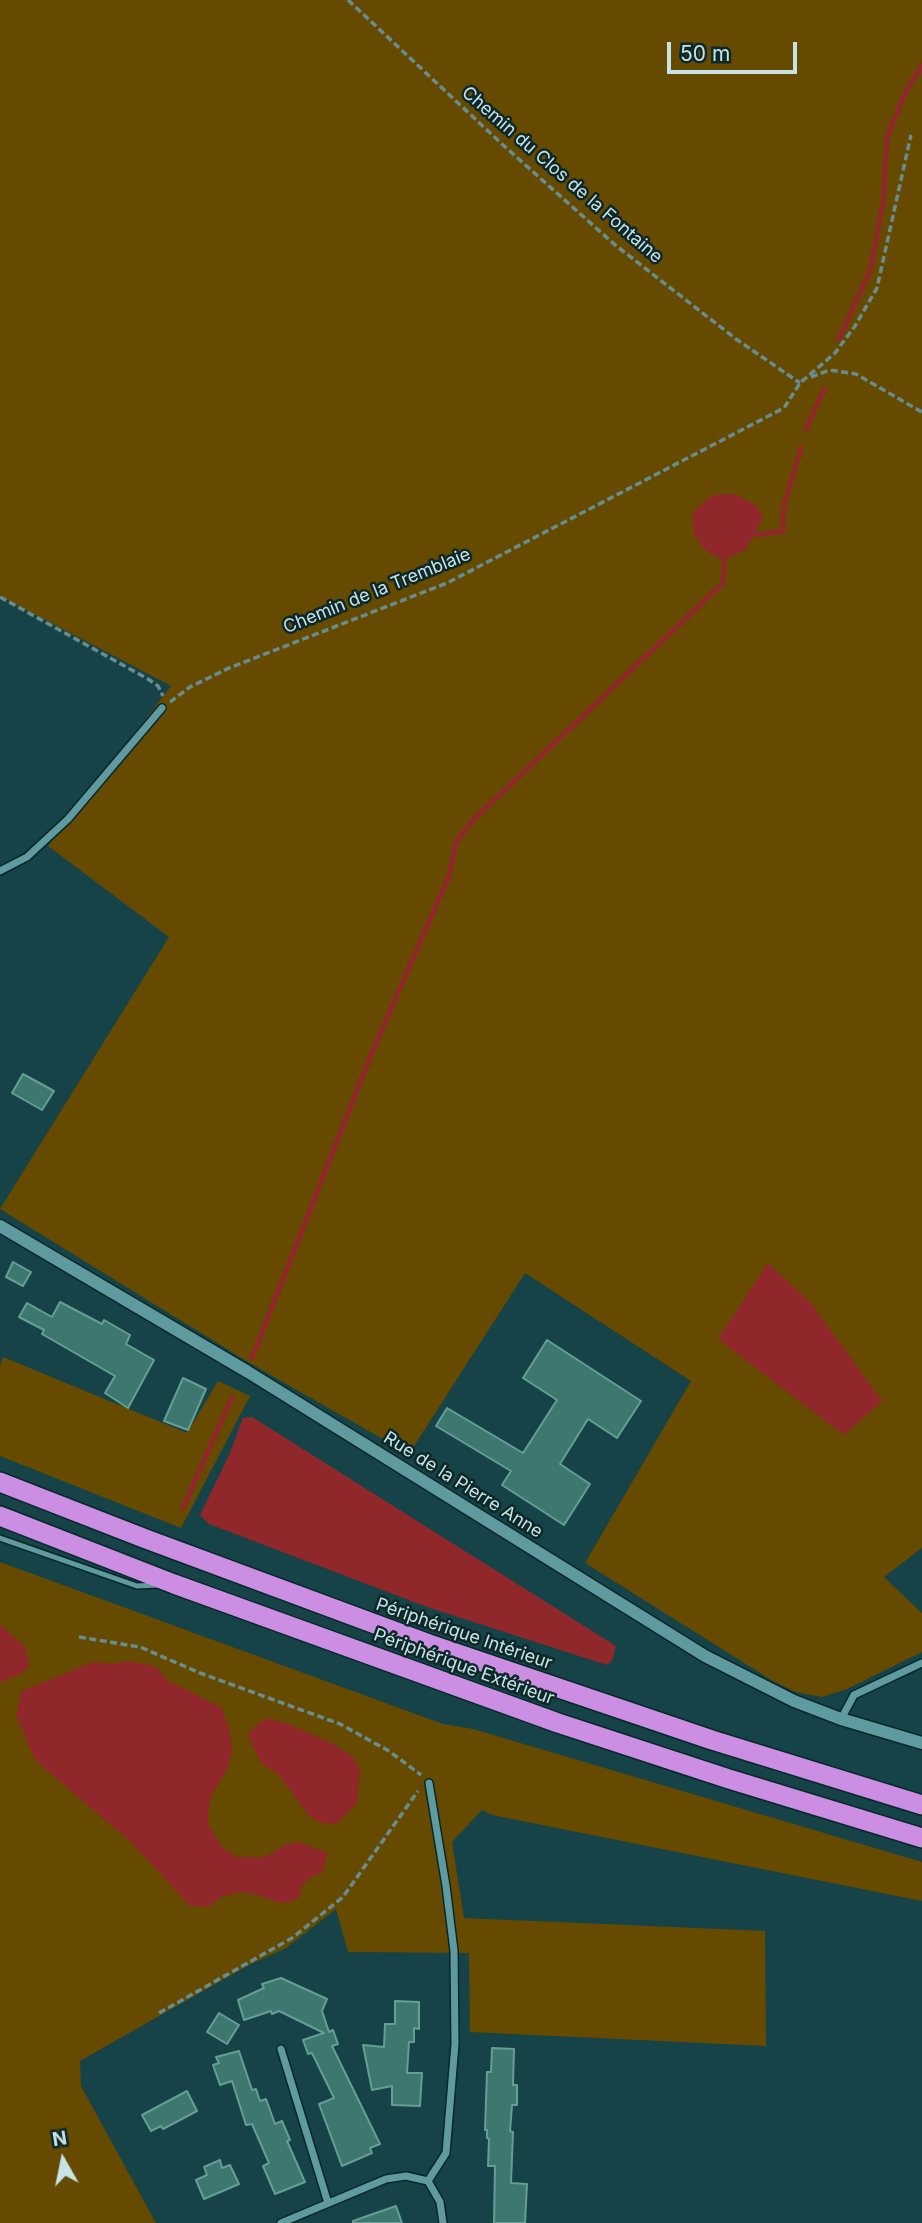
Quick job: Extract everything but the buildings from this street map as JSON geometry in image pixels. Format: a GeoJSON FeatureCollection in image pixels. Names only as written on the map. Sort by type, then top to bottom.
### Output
{"type":"FeatureCollection","features":[{"type":"Feature","properties":{"kind":"highway","name":"Périphérique Intérieur"},"geometry":{"type":"LineString","coordinates":[[0,1482],[171,1549],[429,1644],[712,1740],[922,1805]]}},
{"type":"Feature","properties":{"kind":"highway","name":"Périphérique Extérieur"},"geometry":{"type":"LineString","coordinates":[[0,1516],[174,1584],[558,1723],[922,1838]]}},
{"type":"Feature","properties":{"kind":"street"},"geometry":{"type":"LineString","coordinates":[[0,870],[27,857],[68,819],[162,708]]}},
{"type":"Feature","properties":{"kind":"street","name":"Rue de la Pierre Anne"},"geometry":{"type":"LineString","coordinates":[[0,1227],[41,1248],[248,1372],[705,1656],[763,1687],[841,1719],[922,1743]]}},
{"type":"Feature","properties":{"kind":"street"},"geometry":{"type":"LineString","coordinates":[[841,1719],[854,1695],[922,1663]]}},
{"type":"Feature","properties":{"kind":"street"},"geometry":{"type":"LineString","coordinates":[[428,2181],[446,2153],[456,2044],[454,1951],[429,1783]]}},
{"type":"Feature","properties":{"kind":"street"},"geometry":{"type":"LineString","coordinates":[[281,2049],[328,2203]]}},
{"type":"Feature","properties":{"kind":"street"},"geometry":{"type":"LineString","coordinates":[[281,2223],[386,2179],[406,2176],[428,2181],[440,2202],[443,2223]]}},
{"type":"Feature","properties":{"kind":"lane"},"geometry":{"type":"LineString","coordinates":[[0,1538],[137,1586],[174,1584]]}},
{"type":"Feature","properties":{"kind":"path","name":"Chemin du Clos de la Fontaine"},"geometry":{"type":"LineString","coordinates":[[348,0],[614,244],[736,339],[800,383]]}},
{"type":"Feature","properties":{"kind":"path","name":"Chemin de la Tremblaie"},"geometry":{"type":"LineString","coordinates":[[162,708],[190,687],[229,668],[447,583],[784,408],[800,383],[835,353],[855,326],[877,288],[911,135]]}},
{"type":"Feature","properties":{"kind":"path"},"geometry":{"type":"LineString","coordinates":[[800,383],[821,373],[846,371],[871,381],[922,412]]}},
{"type":"Feature","properties":{"kind":"path"},"geometry":{"type":"LineString","coordinates":[[0,597],[148,679],[162,692],[162,708]]}},
{"type":"Feature","properties":{"kind":"path"},"geometry":{"type":"LineString","coordinates":[[79,1637],[140,1647],[212,1678],[340,1724],[389,1751],[429,1783],[409,1801],[343,1897],[292,1938],[159,2013]]}},
{"type":"Feature","properties":{"kind":"shaded area"},"geometry":{"type":"Polygon","coordinates":[[[0,0],[922,0],[922,1548],[884,1577],[922,1613],[922,1652],[847,1689],[822,1697],[796,1692],[773,1681],[585,1563],[691,1381],[525,1273],[409,1454],[248,1362],[0,1209],[169,937],[48,846],[171,686],[0,596],[0,0]]]}},
{"type":"Feature","properties":{"kind":"shaded area"},"geometry":{"type":"Polygon","coordinates":[[[735,494],[757,506],[763,518],[746,549],[724,560],[706,551],[694,535],[692,513],[712,495],[735,494]]]}},
{"type":"Feature","properties":{"kind":"shaded area"},"geometry":{"type":"Polygon","coordinates":[[[768,1263],[811,1303],[882,1401],[844,1435],[718,1339],[768,1263]]]}},
{"type":"Feature","properties":{"kind":"shaded area"},"geometry":{"type":"Polygon","coordinates":[[[3,1357],[187,1433],[218,1381],[250,1396],[181,1528],[0,1456],[0,1366],[3,1357]]]}},
{"type":"Feature","properties":{"kind":"shaded area"},"geometry":{"type":"Polygon","coordinates":[[[252,1417],[616,1646],[612,1661],[607,1665],[427,1607],[209,1524],[200,1515],[229,1455],[243,1418],[252,1417]]]}},
{"type":"Feature","properties":{"kind":"shaded area"},"geometry":{"type":"Polygon","coordinates":[[[0,1562],[443,1724],[473,1729],[922,1862],[922,1901],[492,1815],[482,1810],[452,1842],[464,1918],[765,1931],[766,2046],[470,2032],[469,1953],[348,1952],[336,1909],[286,1948],[247,1966],[80,2061],[81,2086],[156,2223],[0,2223],[0,1562]]]}},
{"type":"Feature","properties":{"kind":"shaded area"},"geometry":{"type":"Polygon","coordinates":[[[0,1625],[24,1645],[30,1666],[22,1673],[0,1683],[0,1625]]]}},
{"type":"Feature","properties":{"kind":"shaded area"},"geometry":{"type":"Polygon","coordinates":[[[128,1661],[157,1667],[167,1680],[222,1708],[230,1733],[232,1753],[226,1771],[211,1796],[208,1823],[224,1849],[237,1857],[264,1857],[298,1842],[328,1853],[322,1873],[312,1876],[303,1884],[295,1901],[280,1903],[251,1893],[239,1892],[221,1897],[208,1907],[190,1906],[131,1842],[35,1760],[16,1715],[22,1691],[93,1662],[112,1664],[128,1661]]]}},
{"type":"Feature","properties":{"kind":"shaded area"},"geometry":{"type":"Polygon","coordinates":[[[265,1718],[286,1723],[332,1743],[352,1756],[360,1769],[357,1803],[337,1824],[321,1823],[309,1816],[278,1774],[261,1763],[247,1734],[265,1718]]]}},
{"type":"Feature","properties":{"kind":"waterway"},"geometry":{"type":"LineString","coordinates":[[839,339],[871,268],[883,202],[887,138],[905,93],[922,65]]}},
{"type":"Feature","properties":{"kind":"waterway"},"geometry":{"type":"LineString","coordinates":[[806,429],[824,389]]}},
{"type":"Feature","properties":{"kind":"waterway"},"geometry":{"type":"LineString","coordinates":[[755,535],[783,531],[784,505],[801,448]]}},
{"type":"Feature","properties":{"kind":"waterway"},"geometry":{"type":"LineString","coordinates":[[252,1358],[370,1057],[449,876],[456,842],[473,820],[723,583],[724,560]]}},
{"type":"Feature","properties":{"kind":"waterway"},"geometry":{"type":"LineString","coordinates":[[183,1508],[232,1397]]}}]}
